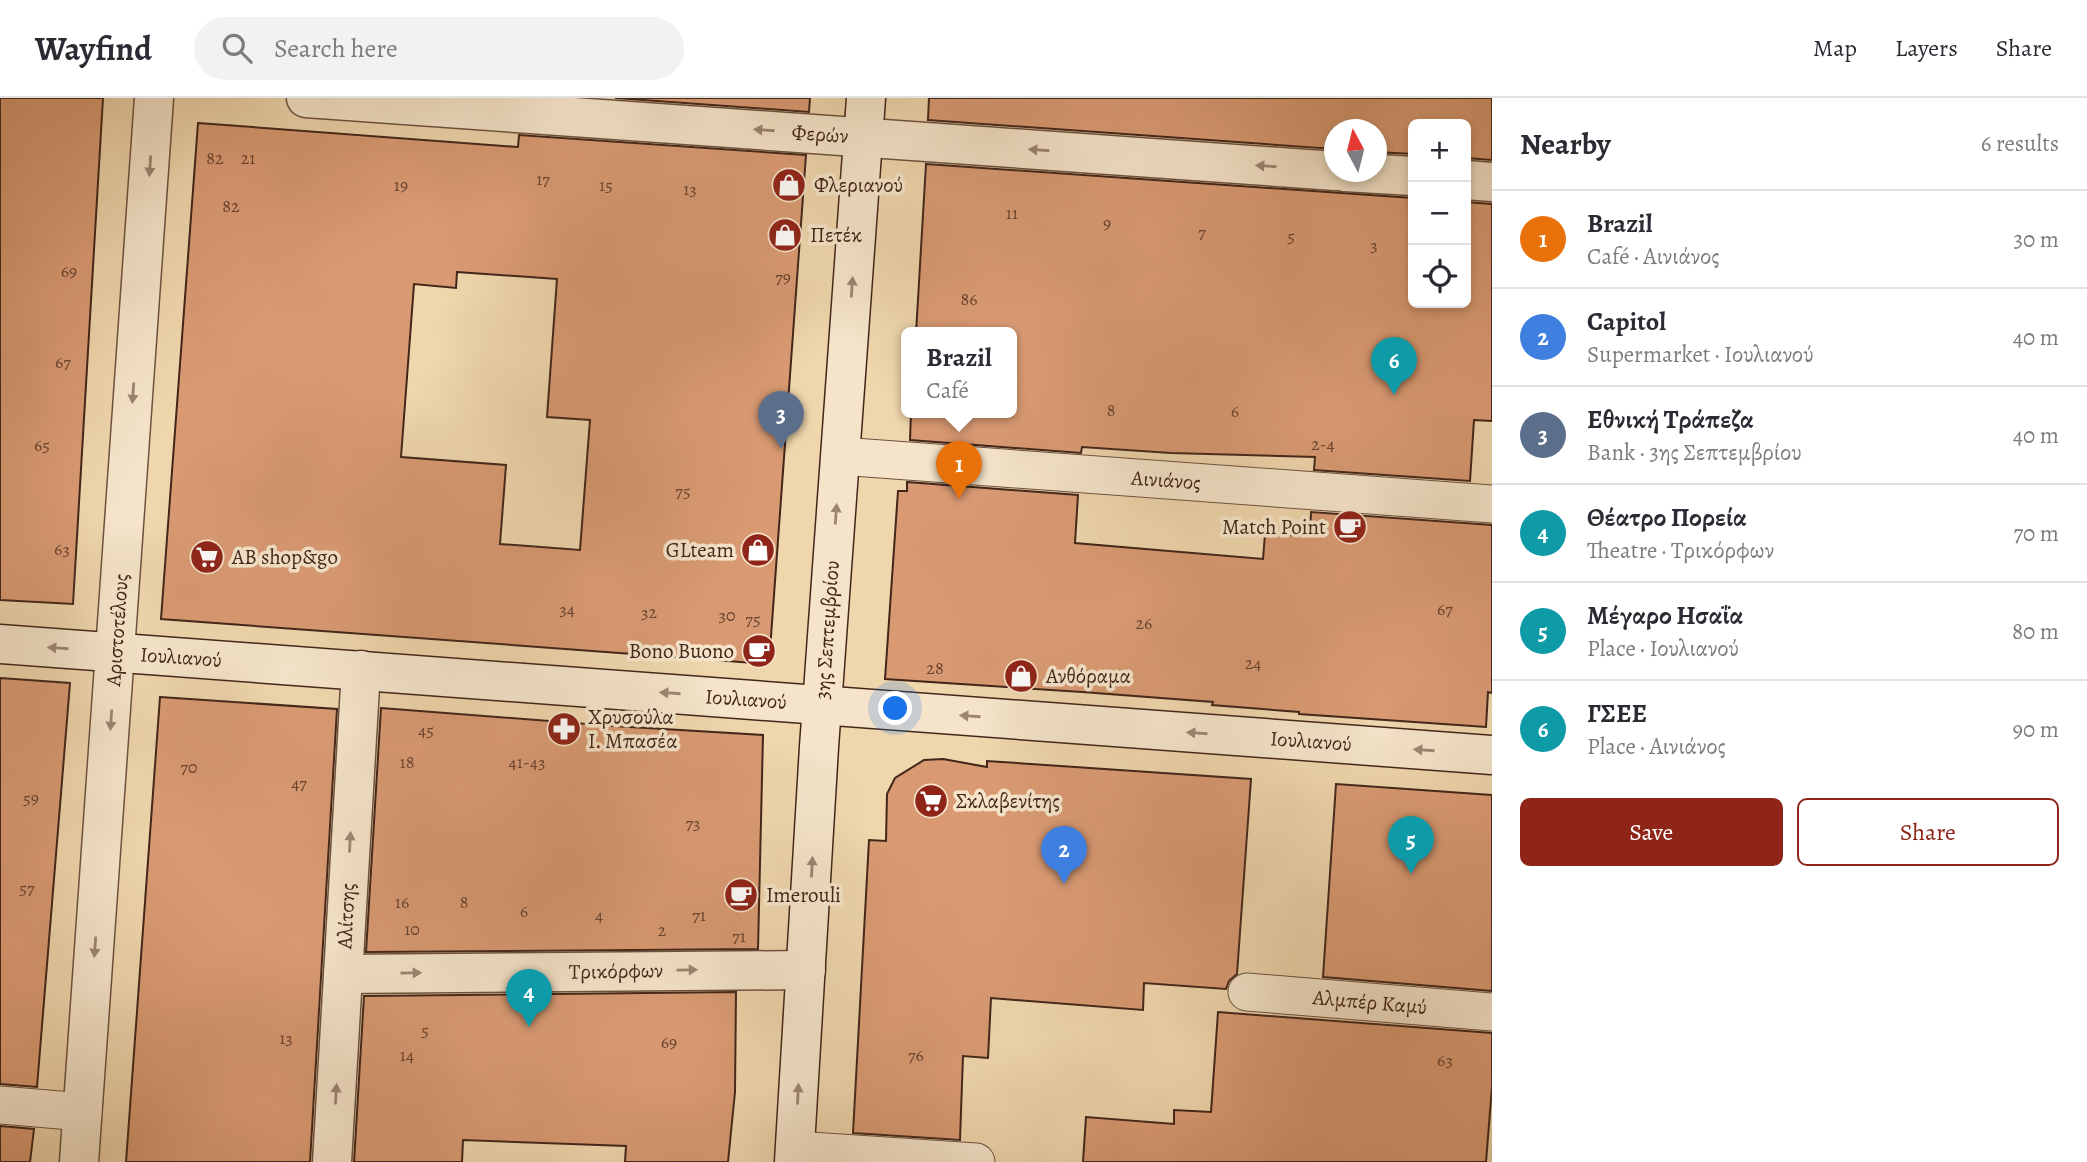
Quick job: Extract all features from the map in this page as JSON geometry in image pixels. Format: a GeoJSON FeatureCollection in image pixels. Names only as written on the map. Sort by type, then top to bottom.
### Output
{"type":"FeatureCollection","features":[{"type":"Feature","properties":{"kind":"street","name":"Αριστοτέλους"},"geometry":{"type":"LineString","coordinates":[[79,1162],[154,98]]}},
{"type":"Feature","properties":{"kind":"street","name":"Φερών"},"geometry":{"type":"LineString","coordinates":[[306,98],[1324,170]]}},
{"type":"Feature","properties":{"kind":"street","name":"3ης Σεπτεμβρίου"},"geometry":{"type":"LineString","coordinates":[[794,1156],[822,705],[866,98]]}},
{"type":"Feature","properties":{"kind":"street"},"geometry":{"type":"LineString","coordinates":[[1387,174],[1408,176]]}},
{"type":"Feature","properties":{"kind":"street"},"geometry":{"type":"LineString","coordinates":[[1471,180],[1492,182]]}},
{"type":"Feature","properties":{"kind":"street","name":"Αινιάνος"},"geometry":{"type":"LineString","coordinates":[[840,456],[1492,504]]}},
{"type":"Feature","properties":{"kind":"street","name":"Ιουλιανού"},"geometry":{"type":"LineString","coordinates":[[0,643],[1492,755]]}},
{"type":"Feature","properties":{"kind":"street","name":"Αλίτσης"},"geometry":{"type":"LineString","coordinates":[[332,1162],[360,670]]}},
{"type":"Feature","properties":{"kind":"street","name":"Τρικόρφων"},"geometry":{"type":"LineString","coordinates":[[343,974],[806,970]]}},
{"type":"Feature","properties":{"kind":"street","name":"Αλμπέρ Καμύ"},"geometry":{"type":"LineString","coordinates":[[1247,992],[1492,1012]]}},
{"type":"Feature","properties":{"kind":"street"},"geometry":{"type":"LineString","coordinates":[[0,1105],[83,1112]]}},
{"type":"Feature","properties":{"kind":"street"},"geometry":{"type":"LineString","coordinates":[[794,1156],[976,1162]]}},
{"type":"Feature","properties":{"kind":"building"},"geometry":{"type":"Polygon","coordinates":[[[0,98],[103,98],[73,604],[0,600],[0,98]]]}},
{"type":"Feature","properties":{"kind":"building"},"geometry":{"type":"Polygon","coordinates":[[[615,98],[810,98],[809,112],[615,98]]]}},
{"type":"Feature","properties":{"kind":"building"},"geometry":{"type":"Polygon","coordinates":[[[929,98],[1492,98],[1492,160],[1471,158],[1471,119],[1408,119],[1408,154],[1387,153],[1387,119],[1324,119],[1324,148],[928,120],[929,98]]]}},
{"type":"Feature","properties":{"kind":"building"},"geometry":{"type":"Polygon","coordinates":[[[198,123],[518,147],[519,135],[806,155],[769,664],[161,619],[198,123]],[[457,272],[456,288],[414,284],[401,457],[506,465],[500,544],[580,550],[590,420],[547,417],[557,279],[457,272]]]}},
{"type":"Feature","properties":{"kind":"building"},"geometry":{"type":"Polygon","coordinates":[[[926,164],[1408,198],[1408,308],[1471,308],[1471,202],[1492,204],[1492,421],[1474,420],[1470,481],[1314,470],[1315,457],[1171,453],[1082,447],[1081,453],[910,440],[911,418],[1017,418],[1017,327],[916,327],[926,164]]]}},
{"type":"Feature","properties":{"kind":"building"},"geometry":{"type":"Polygon","coordinates":[[[907,482],[1078,495],[1075,543],[1263,559],[1265,534],[1310,536],[1311,512],[1492,525],[1492,693],[1488,692],[1486,727],[1299,714],[1212,705],[1213,702],[885,679],[898,491],[907,491],[907,482]]]}},
{"type":"Feature","properties":{"kind":"building"},"geometry":{"type":"Polygon","coordinates":[[[0,678],[70,683],[37,1087],[0,1084],[0,678]]]}},
{"type":"Feature","properties":{"kind":"building"},"geometry":{"type":"Polygon","coordinates":[[[160,697],[337,709],[310,1162],[126,1162],[160,697]]]}},
{"type":"Feature","properties":{"kind":"building"},"geometry":{"type":"Polygon","coordinates":[[[381,708],[763,735],[758,949],[366,952],[381,708]]]}},
{"type":"Feature","properties":{"kind":"building"},"geometry":{"type":"Polygon","coordinates":[[[943,759],[987,767],[987,761],[1251,779],[1237,974],[1229,981],[1226,989],[1144,983],[1143,1010],[991,998],[988,1058],[963,1056],[960,1140],[853,1133],[869,840],[886,841],[887,794],[895,778],[924,760],[943,759]]]}},
{"type":"Feature","properties":{"kind":"building"},"geometry":{"type":"Polygon","coordinates":[[[1336,784],[1492,795],[1492,991],[1323,977],[1336,784]]]}},
{"type":"Feature","properties":{"kind":"building"},"geometry":{"type":"Polygon","coordinates":[[[736,992],[735,1092],[728,1162],[625,1162],[626,1146],[463,1140],[462,1162],[354,1162],[364,996],[736,992]]]}},
{"type":"Feature","properties":{"kind":"building"},"geometry":{"type":"Polygon","coordinates":[[[1218,1012],[1492,1033],[1492,1087],[1486,1162],[1083,1162],[1086,1117],[1174,1124],[1174,1110],[1211,1112],[1218,1012]]]}},
{"type":"Feature","properties":{"kind":"building"},"geometry":{"type":"Polygon","coordinates":[[[0,1126],[34,1129],[30,1162],[0,1162],[0,1126]]]}},
{"type":"Feature","properties":{"kind":"place","name":"Φλεριανού"},"geometry":{"type":"Point","coordinates":[789,185]}},
{"type":"Feature","properties":{"kind":"place","name":"Πετέκ"},"geometry":{"type":"Point","coordinates":[785,235]}},
{"type":"Feature","properties":{"kind":"place","name":"ΓΣΕΕ"},"geometry":{"type":"Point","coordinates":[1394,395]}},
{"type":"Feature","properties":{"kind":"place","name":"Εθνική Τράπεζα"},"geometry":{"type":"Point","coordinates":[781,449]}},
{"type":"Feature","properties":{"kind":"place","name":"Brazil"},"geometry":{"type":"Point","coordinates":[959,499]}},
{"type":"Feature","properties":{"kind":"place","name":"Match Point"},"geometry":{"type":"Point","coordinates":[1350,527]}},
{"type":"Feature","properties":{"kind":"place","name":"GLteam"},"geometry":{"type":"Point","coordinates":[758,550]}},
{"type":"Feature","properties":{"kind":"place","name":"AB shop&go"},"geometry":{"type":"Point","coordinates":[207,557]}},
{"type":"Feature","properties":{"kind":"place","name":"Bono Buono"},"geometry":{"type":"Point","coordinates":[759,651]}},
{"type":"Feature","properties":{"kind":"place","name":"Ανθόραμα"},"geometry":{"type":"Point","coordinates":[1021,676]}},
{"type":"Feature","properties":{"kind":"place","name":"Χρυσούλα Ι. Μπασέα"},"geometry":{"type":"Point","coordinates":[564,729]}},
{"type":"Feature","properties":{"kind":"place","name":"Σκλαβενίτης"},"geometry":{"type":"Point","coordinates":[931,801]}},
{"type":"Feature","properties":{"kind":"place","name":"Μέγαρο Ησαΐα"},"geometry":{"type":"Point","coordinates":[1411,874]}},
{"type":"Feature","properties":{"kind":"place","name":"Capitol"},"geometry":{"type":"Point","coordinates":[1064,884]}},
{"type":"Feature","properties":{"kind":"place","name":"Imerouli"},"geometry":{"type":"Point","coordinates":[741,895]}},
{"type":"Feature","properties":{"kind":"place","name":"Θέατρο Πορεία"},"geometry":{"type":"Point","coordinates":[529,1027]}}]}
